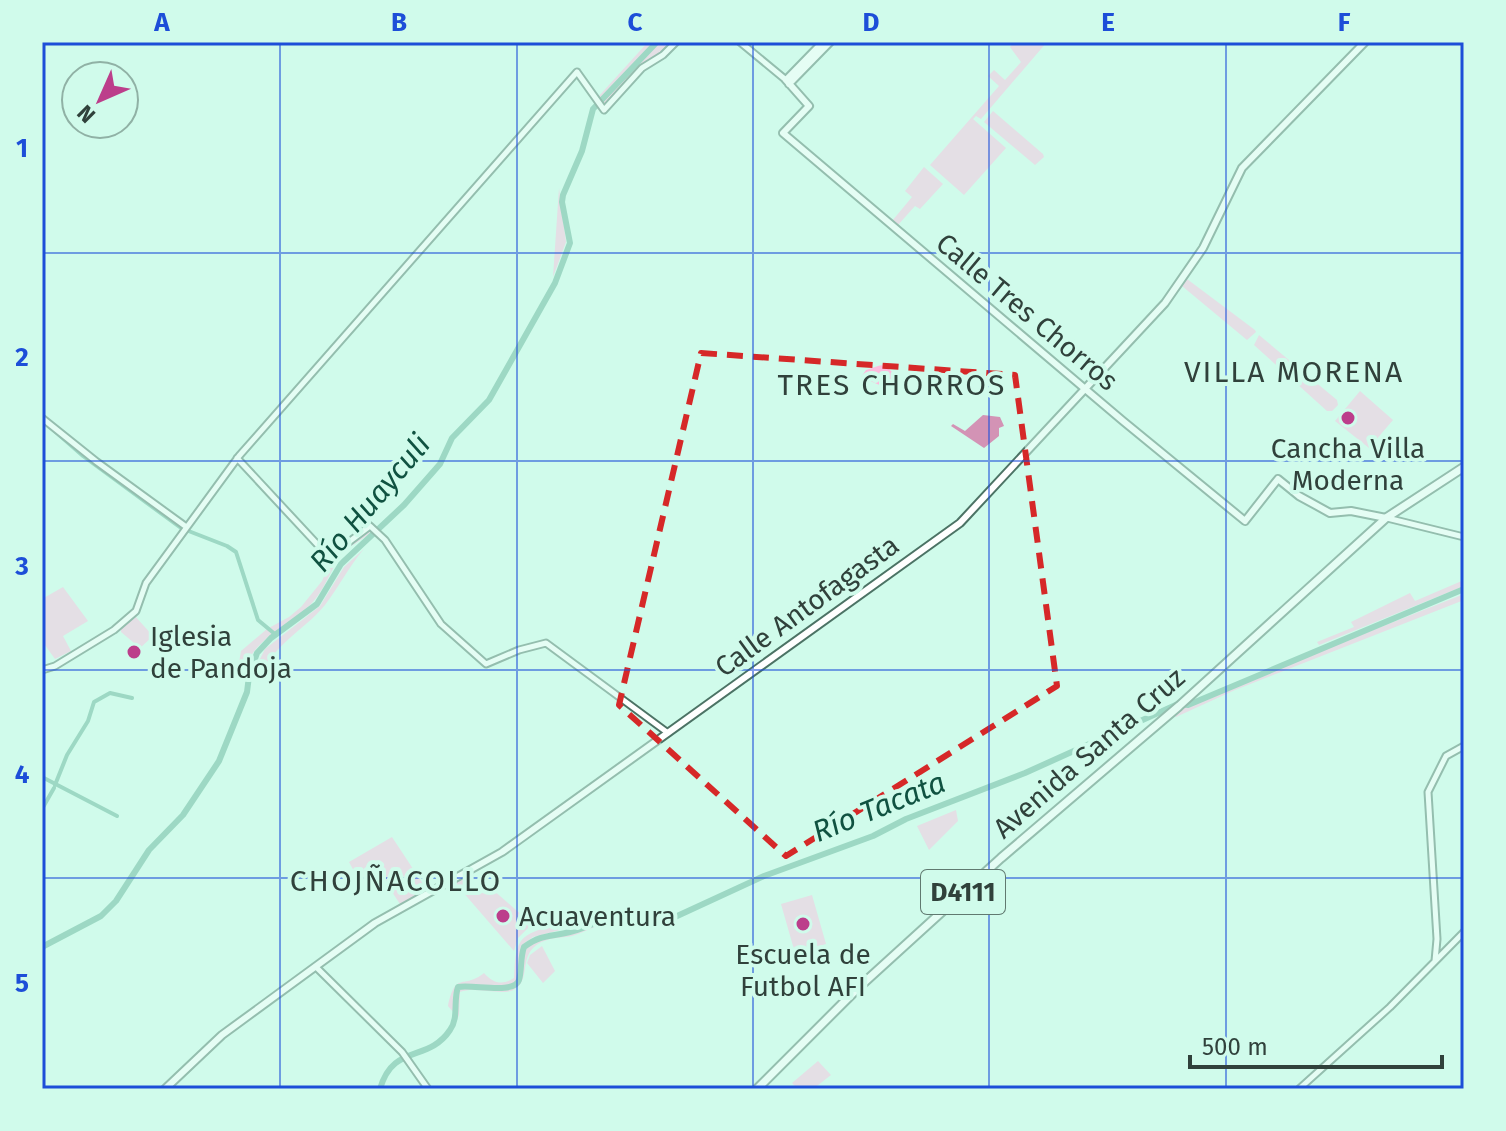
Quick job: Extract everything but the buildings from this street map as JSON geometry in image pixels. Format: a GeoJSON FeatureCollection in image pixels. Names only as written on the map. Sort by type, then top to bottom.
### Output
{"type":"FeatureCollection","features":[{"type":"Feature","properties":{"kind":"main road"},"geometry":{"type":"LineString","coordinates":[[787,82],[823,42]]}},
{"type":"Feature","properties":{"kind":"main road"},"geometry":{"type":"LineString","coordinates":[[787,82],[830,42]]}},
{"type":"Feature","properties":{"kind":"main road","name":"Calle Antofagasta"},"geometry":{"type":"LineString","coordinates":[[165,1089],[222,1035],[383,917],[502,852],[960,523],[1179,287],[1223,212],[1243,166],[1365,42]]}},
{"type":"Feature","properties":{"kind":"main road","name":"Calle Tres Chorros"},"geometry":{"type":"LineString","coordinates":[[787,82],[809,106],[783,133],[1245,521],[1278,479],[1299,496],[1330,513],[1351,511],[1386,518]]}},
{"type":"Feature","properties":{"kind":"main road","name":"Avenida Santa Cruz"},"geometry":{"type":"LineString","coordinates":[[757,1089],[848,998],[997,862],[1182,703],[1386,518],[1464,467]]}},
{"type":"Feature","properties":{"kind":"street"},"geometry":{"type":"LineString","coordinates":[[42,670],[66,660],[114,630],[136,611],[146,583],[237,458],[577,72],[604,110],[642,68],[663,55],[676,42]]}},
{"type":"Feature","properties":{"kind":"street"},"geometry":{"type":"LineString","coordinates":[[740,42],[787,82]]}},
{"type":"Feature","properties":{"kind":"street"},"geometry":{"type":"LineString","coordinates":[[42,418],[185,526]]}},
{"type":"Feature","properties":{"kind":"street"},"geometry":{"type":"LineString","coordinates":[[237,458],[329,557],[371,528],[441,624],[486,664],[546,643],[668,733]]}},
{"type":"Feature","properties":{"kind":"street"},"geometry":{"type":"LineString","coordinates":[[1386,518],[1464,537]]}},
{"type":"Feature","properties":{"kind":"street"},"geometry":{"type":"LineString","coordinates":[[1435,961],[1437,939],[1428,792],[1446,756],[1464,746]]}},
{"type":"Feature","properties":{"kind":"street"},"geometry":{"type":"LineString","coordinates":[[1299,1089],[1390,1007],[1464,932]]}},
{"type":"Feature","properties":{"kind":"street"},"geometry":{"type":"LineString","coordinates":[[316,967],[405,1056],[428,1089]]}},
{"type":"Feature","properties":{"kind":"highlighted area"},"geometry":{"type":"Polygon","coordinates":[[[701,353],[1015,375],[1057,686],[786,856],[619,705],[701,353]]]}},
{"type":"Feature","properties":{"kind":"shaded area"},"geometry":{"type":"Polygon","coordinates":[[[648,42],[674,42],[661,56],[647,61],[604,106],[598,97],[648,42]]]}},
{"type":"Feature","properties":{"kind":"shaded area"},"geometry":{"type":"Polygon","coordinates":[[[1014,42],[1047,42],[981,119],[976,116],[973,119],[1006,148],[964,195],[930,165],[999,86],[988,76],[994,70],[1005,80],[1021,62],[1010,47],[1014,42]]]}},
{"type":"Feature","properties":{"kind":"shaded area"},"geometry":{"type":"Polygon","coordinates":[[[993,111],[1044,157],[1035,165],[984,122],[993,111]]]}},
{"type":"Feature","properties":{"kind":"shaded area"},"geometry":{"type":"Polygon","coordinates":[[[924,167],[943,184],[920,209],[915,206],[898,225],[892,221],[912,197],[905,191],[924,167]]]}},
{"type":"Feature","properties":{"kind":"shaded area"},"geometry":{"type":"Polygon","coordinates":[[[559,188],[566,242],[553,277],[559,188]]]}},
{"type":"Feature","properties":{"kind":"shaded area"},"geometry":{"type":"Polygon","coordinates":[[[1187,279],[1256,332],[1247,340],[1182,286],[1187,279]]]}},
{"type":"Feature","properties":{"kind":"shaded area"},"geometry":{"type":"Polygon","coordinates":[[[1259,335],[1337,400],[1338,405],[1327,411],[1254,345],[1259,335]]]}},
{"type":"Feature","properties":{"kind":"shaded area"},"geometry":{"type":"Polygon","coordinates":[[[884,364],[905,385],[898,393],[861,377],[866,370],[884,364]]]}},
{"type":"Feature","properties":{"kind":"shaded area"},"geometry":{"type":"Polygon","coordinates":[[[1360,391],[1393,420],[1369,448],[1335,421],[1360,391]]]}},
{"type":"Feature","properties":{"kind":"shaded area"},"geometry":{"type":"Polygon","coordinates":[[[983,415],[1000,417],[1004,426],[999,428],[999,436],[984,448],[951,426],[953,424],[965,431],[983,415]]]}},
{"type":"Feature","properties":{"kind":"shaded area"},"geometry":{"type":"Polygon","coordinates":[[[369,530],[371,532],[341,555],[312,603],[263,642],[248,661],[243,674],[240,672],[241,651],[301,607],[322,581],[332,558],[369,530]]]}},
{"type":"Feature","properties":{"kind":"shaded area"},"geometry":{"type":"Polygon","coordinates":[[[364,549],[325,605],[272,657],[261,680],[252,675],[265,649],[320,606],[344,567],[364,549]]]}},
{"type":"Feature","properties":{"kind":"shaded area"},"geometry":{"type":"Polygon","coordinates":[[[1464,580],[1464,586],[1319,645],[1317,642],[1354,627],[1351,622],[1410,593],[1415,601],[1464,580]]]}},
{"type":"Feature","properties":{"kind":"shaded area"},"geometry":{"type":"Polygon","coordinates":[[[63,587],[88,621],[63,636],[71,651],[55,659],[42,641],[42,599],[63,587]]]}},
{"type":"Feature","properties":{"kind":"shaded area"},"geometry":{"type":"Polygon","coordinates":[[[1464,594],[1464,600],[1235,690],[1176,717],[1173,715],[1184,705],[1464,594]]]}},
{"type":"Feature","properties":{"kind":"shaded area"},"geometry":{"type":"Polygon","coordinates":[[[134,615],[153,636],[140,648],[121,632],[134,615]]]}},
{"type":"Feature","properties":{"kind":"shaded area"},"geometry":{"type":"Polygon","coordinates":[[[956,810],[958,821],[929,850],[917,826],[956,810]]]}},
{"type":"Feature","properties":{"kind":"shaded area"},"geometry":{"type":"Polygon","coordinates":[[[392,837],[427,890],[400,904],[380,874],[362,886],[349,862],[392,837]]]}},
{"type":"Feature","properties":{"kind":"shaded area","name":"Acuaventura"},"geometry":{"type":"Polygon","coordinates":[[[467,876],[477,895],[492,889],[532,924],[518,938],[514,951],[455,883],[467,876]]]}},
{"type":"Feature","properties":{"kind":"shaded area","name":"Escuela de Futbol AFI"},"geometry":{"type":"Polygon","coordinates":[[[812,895],[826,944],[795,953],[781,904],[812,895]]]}},
{"type":"Feature","properties":{"kind":"shaded area"},"geometry":{"type":"Polygon","coordinates":[[[612,912],[633,916],[632,919],[607,918],[533,937],[521,950],[514,984],[504,988],[457,986],[453,995],[454,1013],[448,1006],[454,988],[461,982],[484,973],[498,982],[514,978],[517,949],[527,936],[563,922],[612,912]]]}},
{"type":"Feature","properties":{"kind":"shaded area"},"geometry":{"type":"Polygon","coordinates":[[[620,920],[632,922],[608,923],[537,945],[531,950],[523,979],[515,989],[460,992],[459,1015],[454,1027],[456,995],[462,987],[512,989],[520,982],[523,955],[530,945],[546,937],[620,920]]]}},
{"type":"Feature","properties":{"kind":"shaded area"},"geometry":{"type":"Polygon","coordinates":[[[542,946],[555,971],[543,983],[527,963],[530,955],[542,946]]]}},
{"type":"Feature","properties":{"kind":"shaded area"},"geometry":{"type":"Polygon","coordinates":[[[818,1061],[831,1075],[813,1089],[798,1089],[792,1083],[818,1061]]]}},
{"type":"Feature","properties":{"kind":"waterway","name":"Río Huayculi"},"geometry":{"type":"LineString","coordinates":[[42,947],[101,916],[116,901],[149,850],[183,815],[219,761],[247,692],[257,653],[271,638],[317,604],[341,564],[404,505],[440,464],[452,438],[489,400],[555,283],[570,243],[563,195],[582,151],[593,109],[657,42]]}},
{"type":"Feature","properties":{"kind":"waterway"},"geometry":{"type":"LineString","coordinates":[[50,427],[83,456],[181,528]]}},
{"type":"Feature","properties":{"kind":"waterway"},"geometry":{"type":"LineString","coordinates":[[186,530],[236,552],[258,620],[276,635]]}},
{"type":"Feature","properties":{"kind":"waterway","name":"Río Tacata"},"geometry":{"type":"LineString","coordinates":[[380,1089],[393,1065],[432,1047],[450,1030],[458,987],[501,988],[516,984],[524,947],[536,940],[607,920],[675,917],[764,876],[873,836],[906,819],[1025,773],[1178,704],[1188,705],[1464,589]]}},
{"type":"Feature","properties":{"kind":"waterway"},"geometry":{"type":"LineString","coordinates":[[55,785],[67,755],[88,721],[94,702],[110,693],[132,698]]}},
{"type":"Feature","properties":{"kind":"waterway"},"geometry":{"type":"LineString","coordinates":[[42,777],[117,816]]}},
{"type":"Feature","properties":{"kind":"waterway"},"geometry":{"type":"LineString","coordinates":[[42,809],[54,788]]}},
{"type":"Feature","properties":{"kind":"place","name":"Cancha Villa Moderna"},"geometry":{"type":"Point","coordinates":[1348,418]}},
{"type":"Feature","properties":{"kind":"place","name":"Iglesia de Pandoja"},"geometry":{"type":"Point","coordinates":[134,652]}},
{"type":"Feature","properties":{"kind":"place","name":"Acuaventura"},"geometry":{"type":"Point","coordinates":[503,916]}},
{"type":"Feature","properties":{"kind":"place","name":"Escuela de Futbol AFI"},"geometry":{"type":"Point","coordinates":[803,924]}},
{"type":"Feature","properties":{"kind":"district","name":"VILLA MORENA"},"geometry":{"type":"Point","coordinates":[1294,372]}},
{"type":"Feature","properties":{"kind":"district","name":"TRES CHORROS"},"geometry":{"type":"Point","coordinates":[892,385]}},
{"type":"Feature","properties":{"kind":"district","name":"CHOJÑACOLLO"},"geometry":{"type":"Point","coordinates":[396,881]}}]}
